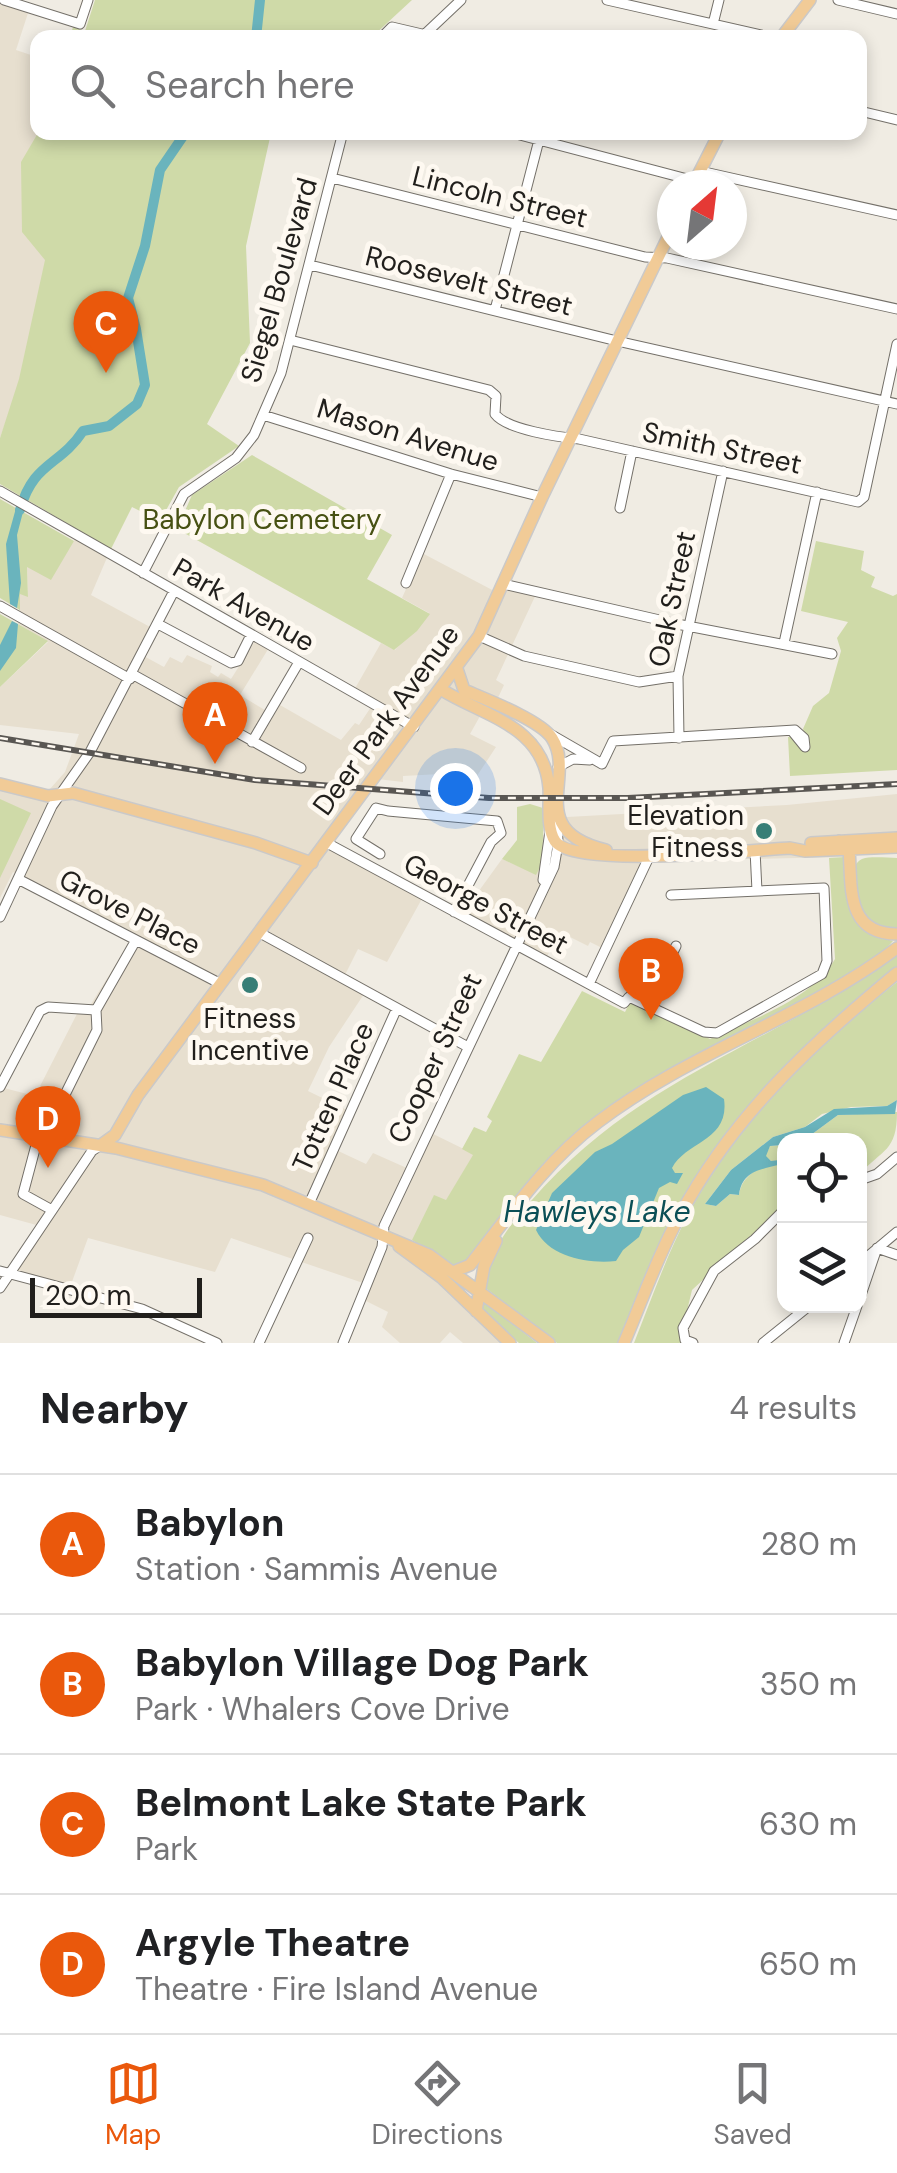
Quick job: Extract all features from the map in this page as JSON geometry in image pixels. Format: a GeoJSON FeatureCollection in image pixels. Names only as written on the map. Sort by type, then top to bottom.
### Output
{"type":"FeatureCollection","features":[{"type":"Feature","properties":{"kind":"main road"},"geometry":{"type":"LineString","coordinates":[[785,30],[810,0]]}},
{"type":"Feature","properties":{"kind":"main road"},"geometry":{"type":"LineString","coordinates":[[701,170],[716,140]]}},
{"type":"Feature","properties":{"kind":"main road","name":"Deer Park Avenue"},"geometry":{"type":"LineString","coordinates":[[101,1145],[114,1135],[138,1094],[479,636],[657,259]]}},
{"type":"Feature","properties":{"kind":"main road"},"geometry":{"type":"LineString","coordinates":[[457,669],[464,690],[554,739]]}},
{"type":"Feature","properties":{"kind":"main road"},"geometry":{"type":"LineString","coordinates":[[444,688],[502,709]]}},
{"type":"Feature","properties":{"kind":"main road"},"geometry":{"type":"LineString","coordinates":[[444,688],[522,733],[548,776],[550,819],[558,844],[650,855],[895,844]]}},
{"type":"Feature","properties":{"kind":"main road","name":"Cooper Street"},"geometry":{"type":"LineString","coordinates":[[554,739],[557,806]]}},
{"type":"Feature","properties":{"kind":"main road"},"geometry":{"type":"LineString","coordinates":[[0,784],[48,796],[76,794],[252,842],[312,863]]}},
{"type":"Feature","properties":{"kind":"main road"},"geometry":{"type":"LineString","coordinates":[[557,806],[566,829],[584,848]]}},
{"type":"Feature","properties":{"kind":"main road"},"geometry":{"type":"LineString","coordinates":[[850,870],[864,854],[895,844]]}},
{"type":"Feature","properties":{"kind":"main road"},"geometry":{"type":"LineString","coordinates":[[844,845],[852,899],[859,916],[874,930],[897,934]]}},
{"type":"Feature","properties":{"kind":"main road"},"geometry":{"type":"LineString","coordinates":[[455,1271],[470,1265],[527,1191],[571,1145],[610,1114],[669,1078],[826,995],[897,948]]}},
{"type":"Feature","properties":{"kind":"main road"},"geometry":{"type":"LineString","coordinates":[[627,1343],[652,1274],[684,1208],[743,1120],[804,1053],[897,974]]}},
{"type":"Feature","properties":{"kind":"main road"},"geometry":{"type":"LineString","coordinates":[[476,1310],[491,1248],[532,1194],[593,1133],[669,1078]]}},
{"type":"Feature","properties":{"kind":"main road"},"geometry":{"type":"LineString","coordinates":[[0,1130],[101,1145],[250,1180],[417,1248],[455,1271],[549,1343]]}},
{"type":"Feature","properties":{"kind":"main road"},"geometry":{"type":"LineString","coordinates":[[383,1236],[436,1273],[510,1343]]}},
{"type":"Feature","properties":{"kind":"street"},"geometry":{"type":"LineString","coordinates":[[4,0],[80,24],[88,0]]}},
{"type":"Feature","properties":{"kind":"street"},"geometry":{"type":"LineString","coordinates":[[429,30],[461,0]]}},
{"type":"Feature","properties":{"kind":"street"},"geometry":{"type":"LineString","coordinates":[[607,0],[741,30]]}},
{"type":"Feature","properties":{"kind":"street"},"geometry":{"type":"LineString","coordinates":[[713,24],[718,0]]}},
{"type":"Feature","properties":{"kind":"street"},"geometry":{"type":"LineString","coordinates":[[838,0],[897,14]]}},
{"type":"Feature","properties":{"kind":"street"},"geometry":{"type":"LineString","coordinates":[[867,113],[897,120]]}},
{"type":"Feature","properties":{"kind":"street","name":"Siegel Boulevard"},"geometry":{"type":"LineString","coordinates":[[143,573],[184,494],[236,458],[248,444],[262,415],[281,373],[340,140]]}},
{"type":"Feature","properties":{"kind":"street"},"geometry":{"type":"LineString","coordinates":[[495,310],[539,140],[660,170]]}},
{"type":"Feature","properties":{"kind":"street","name":"Lincoln Street"},"geometry":{"type":"LineString","coordinates":[[332,178],[645,258],[657,257]]}},
{"type":"Feature","properties":{"kind":"street"},"geometry":{"type":"LineString","coordinates":[[747,188],[897,215]]}},
{"type":"Feature","properties":{"kind":"street","name":"Lincoln Street"},"geometry":{"type":"LineString","coordinates":[[672,260],[897,309]]}},
{"type":"Feature","properties":{"kind":"street","name":"Roosevelt Street"},"geometry":{"type":"LineString","coordinates":[[310,265],[617,341],[897,404]]}},
{"type":"Feature","properties":{"kind":"street","name":"Smith Street"},"geometry":{"type":"LineString","coordinates":[[290,340],[490,390],[496,396],[494,408],[498,419],[862,501],[884,401]]}},
{"type":"Feature","properties":{"kind":"street"},"geometry":{"type":"LineString","coordinates":[[884,401],[897,344]]}},
{"type":"Feature","properties":{"kind":"street","name":"Mason Avenue"},"geometry":{"type":"LineString","coordinates":[[262,415],[451,474],[542,497]]}},
{"type":"Feature","properties":{"kind":"street"},"geometry":{"type":"LineString","coordinates":[[620,508],[632,451]]}},
{"type":"Feature","properties":{"kind":"street","name":"Oak Street"},"geometry":{"type":"LineString","coordinates":[[679,738],[678,676],[724,471]]}},
{"type":"Feature","properties":{"kind":"street"},"geometry":{"type":"LineString","coordinates":[[406,583],[451,474]]}},
{"type":"Feature","properties":{"kind":"street","name":"Park Avenue"},"geometry":{"type":"LineString","coordinates":[[0,491],[414,727]]}},
{"type":"Feature","properties":{"kind":"street"},"geometry":{"type":"LineString","coordinates":[[784,644],[816,492]]}},
{"type":"Feature","properties":{"kind":"street"},"geometry":{"type":"LineString","coordinates":[[504,584],[832,654]]}},
{"type":"Feature","properties":{"kind":"street"},"geometry":{"type":"LineString","coordinates":[[0,917],[60,794],[90,752],[174,591]]}},
{"type":"Feature","properties":{"kind":"street"},"geometry":{"type":"LineString","coordinates":[[0,606],[301,768]]}},
{"type":"Feature","properties":{"kind":"street"},"geometry":{"type":"LineString","coordinates":[[158,624],[231,664],[238,661],[251,635]]}},
{"type":"Feature","properties":{"kind":"street"},"geometry":{"type":"LineString","coordinates":[[479,636],[524,656],[638,682],[678,676]]}},
{"type":"Feature","properties":{"kind":"street"},"geometry":{"type":"LineString","coordinates":[[252,742],[299,662]]}},
{"type":"Feature","properties":{"kind":"street"},"geometry":{"type":"LineString","coordinates":[[597,762],[614,741],[792,731]]}},
{"type":"Feature","properties":{"kind":"street"},"geometry":{"type":"LineString","coordinates":[[554,739],[597,762],[577,758],[558,767],[542,761],[554,739]]}},
{"type":"Feature","properties":{"kind":"street","name":"Cooper Street"},"geometry":{"type":"LineString","coordinates":[[342,1343],[382,1247],[384,1226],[554,866],[557,806]]}},
{"type":"Feature","properties":{"kind":"street"},"geometry":{"type":"LineString","coordinates":[[380,854],[356,838],[376,808],[498,820],[501,833],[491,842],[454,912]]}},
{"type":"Feature","properties":{"kind":"street","name":"Cooper Street"},"geometry":{"type":"LineString","coordinates":[[536,902],[549,854],[550,819]]}},
{"type":"Feature","properties":{"kind":"street","name":"George Street"},"geometry":{"type":"LineString","coordinates":[[327,844],[624,1003],[629,997],[648,1006]]}},
{"type":"Feature","properties":{"kind":"street"},"geometry":{"type":"LineString","coordinates":[[549,854],[558,844]]}},
{"type":"Feature","properties":{"kind":"street"},"geometry":{"type":"LineString","coordinates":[[554,866],[584,848]]}},
{"type":"Feature","properties":{"kind":"street"},"geometry":{"type":"LineString","coordinates":[[755,850],[758,890]]}},
{"type":"Feature","properties":{"kind":"street"},"geometry":{"type":"LineString","coordinates":[[589,984],[650,855]]}},
{"type":"Feature","properties":{"kind":"street","name":"Grove Place"},"geometry":{"type":"LineString","coordinates":[[18,879],[221,984]]}},
{"type":"Feature","properties":{"kind":"street"},"geometry":{"type":"LineString","coordinates":[[671,895],[824,888],[827,961],[822,974],[717,1033],[704,1032],[648,1006],[676,946]]}},
{"type":"Feature","properties":{"kind":"street"},"geometry":{"type":"LineString","coordinates":[[260,933],[468,1047]]}},
{"type":"Feature","properties":{"kind":"street"},"geometry":{"type":"LineString","coordinates":[[52,1210],[23,1194],[42,1135],[97,1030],[96,1010],[136,940]]}},
{"type":"Feature","properties":{"kind":"street"},"geometry":{"type":"LineString","coordinates":[[0,1088],[40,1011],[70,1007],[96,1010]]}},
{"type":"Feature","properties":{"kind":"street","name":"Totten Place"},"geometry":{"type":"LineString","coordinates":[[309,1204],[397,1008]]}},
{"type":"Feature","properties":{"kind":"street"},"geometry":{"type":"LineString","coordinates":[[0,1288],[4,1272],[91,1153],[101,1145]]}},
{"type":"Feature","properties":{"kind":"street"},"geometry":{"type":"LineString","coordinates":[[867,1178],[897,1156]]}},
{"type":"Feature","properties":{"kind":"street"},"geometry":{"type":"LineString","coordinates":[[693,1343],[685,1340],[683,1328],[714,1271],[755,1240],[777,1217]]}},
{"type":"Feature","properties":{"kind":"street"},"geometry":{"type":"LineString","coordinates":[[867,1257],[897,1232]]}},
{"type":"Feature","properties":{"kind":"street"},"geometry":{"type":"LineString","coordinates":[[259,1343],[308,1238]]}},
{"type":"Feature","properties":{"kind":"street"},"geometry":{"type":"LineString","coordinates":[[878,1248],[897,1255]]}},
{"type":"Feature","properties":{"kind":"street"},"geometry":{"type":"LineString","coordinates":[[867,1279],[878,1248]]}},
{"type":"Feature","properties":{"kind":"street"},"geometry":{"type":"LineString","coordinates":[[4,1272],[142,1309],[217,1343]]}},
{"type":"Feature","properties":{"kind":"street"},"geometry":{"type":"LineString","coordinates":[[764,1343],[800,1313]]}},
{"type":"Feature","properties":{"kind":"street"},"geometry":{"type":"LineString","coordinates":[[844,1343],[855,1313]]}},
{"type":"Feature","properties":{"kind":"shaded area"},"geometry":{"type":"Polygon","coordinates":[[[0,4],[28,13],[16,50],[30,55],[30,140],[104,140],[0,438],[0,4]]]}},
{"type":"Feature","properties":{"kind":"shaded area"},"geometry":{"type":"Polygon","coordinates":[[[76,535],[109,553],[91,595],[152,628],[140,654],[164,667],[170,657],[182,663],[187,655],[212,666],[210,672],[218,677],[221,673],[231,679],[257,638],[270,646],[240,695],[268,712],[273,701],[341,740],[355,723],[359,725],[373,704],[353,692],[381,643],[395,650],[429,613],[402,598],[422,553],[498,593],[503,584],[538,590],[496,680],[504,685],[496,702],[489,700],[470,734],[496,747],[473,782],[441,774],[403,776],[403,782],[377,779],[329,843],[424,895],[387,962],[358,949],[342,981],[366,991],[329,1047],[308,1091],[351,1112],[334,1149],[366,1164],[373,1153],[409,1169],[427,1131],[474,1154],[446,1201],[434,1196],[410,1246],[419,1262],[506,1343],[463,1343],[450,1332],[440,1343],[400,1343],[382,1327],[388,1312],[364,1300],[369,1285],[231,1238],[215,1272],[88,1238],[69,1290],[9,1274],[40,1226],[0,1215],[0,1087],[35,1096],[82,1004],[91,1004],[135,934],[13,872],[0,898],[0,788],[42,798],[65,772],[79,734],[0,725],[0,687],[48,642],[18,624],[20,593],[28,596],[27,566],[74,541],[76,535]]]}},
{"type":"Feature","properties":{"kind":"shaded area"},"geometry":{"type":"Polygon","coordinates":[[[897,794],[897,835],[845,857],[646,861],[604,949],[560,932],[545,960],[460,917],[502,859],[536,874],[567,817],[787,805],[897,794]]]}},
{"type":"Feature","properties":{"kind":"green space"},"geometry":{"type":"Polygon","coordinates":[[[95,0],[412,0],[380,30],[85,30],[95,0]]]}},
{"type":"Feature","properties":{"kind":"green space"},"geometry":{"type":"Polygon","coordinates":[[[34,140],[269,140],[246,246],[250,343],[207,424],[239,446],[179,487],[160,521],[132,507],[111,549],[0,484],[0,438],[19,379],[45,260],[22,232],[21,162],[34,140]]]}},
{"type":"Feature","properties":{"kind":"green space","name":"Babylon Cemetery"},"geometry":{"type":"Polygon","coordinates":[[[252,455],[392,535],[367,579],[430,614],[417,631],[394,650],[177,529],[192,495],[252,455]]]}},
{"type":"Feature","properties":{"kind":"green space"},"geometry":{"type":"Polygon","coordinates":[[[0,499],[74,541],[51,580],[27,567],[28,597],[20,594],[20,610],[0,598],[0,499]]]}},
{"type":"Feature","properties":{"kind":"green space"},"geometry":{"type":"Polygon","coordinates":[[[816,541],[864,551],[861,570],[875,577],[871,587],[897,594],[897,770],[790,776],[788,737],[806,737],[803,729],[813,706],[829,693],[841,651],[837,638],[848,622],[801,611],[816,541]]]}},
{"type":"Feature","properties":{"kind":"green space"},"geometry":{"type":"Polygon","coordinates":[[[0,614],[48,641],[0,687],[0,614]]]}},
{"type":"Feature","properties":{"kind":"green space"},"geometry":{"type":"Polygon","coordinates":[[[0,799],[31,813],[0,878],[0,799]]]}},
{"type":"Feature","properties":{"kind":"green space"},"geometry":{"type":"Polygon","coordinates":[[[530,804],[543,808],[544,814],[542,863],[536,875],[502,859],[517,840],[517,807],[530,804]]]}},
{"type":"Feature","properties":{"kind":"green space"},"geometry":{"type":"Polygon","coordinates":[[[845,857],[849,899],[857,920],[893,941],[874,962],[610,1107],[468,1264],[454,1268],[412,1240],[434,1195],[446,1200],[473,1155],[462,1149],[474,1127],[486,1132],[492,1121],[487,1117],[519,1054],[541,1062],[582,991],[625,1012],[631,1000],[710,1039],[779,1007],[811,986],[835,959],[829,858],[845,857]]]}},
{"type":"Feature","properties":{"kind":"green space"},"geometry":{"type":"Polygon","coordinates":[[[897,858],[897,932],[888,933],[861,916],[854,869],[862,859],[897,858]]]}},
{"type":"Feature","properties":{"kind":"green space"},"geometry":{"type":"Polygon","coordinates":[[[897,954],[897,971],[836,1019],[695,1180],[620,1343],[557,1343],[483,1286],[495,1251],[515,1220],[595,1139],[663,1091],[824,1002],[897,954]]]}},
{"type":"Feature","properties":{"kind":"green space"},"geometry":{"type":"Polygon","coordinates":[[[897,982],[897,1100],[887,1106],[851,1107],[822,1114],[805,1127],[777,1133],[731,1170],[705,1204],[716,1206],[730,1194],[739,1195],[746,1179],[771,1161],[765,1156],[770,1146],[777,1146],[777,1211],[692,1290],[686,1315],[686,1343],[634,1343],[683,1225],[711,1175],[757,1114],[838,1032],[897,982]]]}},
{"type":"Feature","properties":{"kind":"green space"},"geometry":{"type":"Polygon","coordinates":[[[897,1112],[891,1143],[867,1168],[867,1133],[814,1133],[838,1115],[897,1112]]]}},
{"type":"Feature","properties":{"kind":"green space"},"geometry":{"type":"Polygon","coordinates":[[[482,1302],[537,1343],[519,1343],[480,1310],[482,1302]]]}},
{"type":"Feature","properties":{"kind":"water"},"geometry":{"type":"Polygon","coordinates":[[[16,508],[23,512],[17,535],[21,583],[17,608],[10,604],[6,544],[16,508]]]}},
{"type":"Feature","properties":{"kind":"water"},"geometry":{"type":"Polygon","coordinates":[[[12,621],[18,624],[16,648],[0,671],[0,645],[12,621]]]}},
{"type":"Feature","properties":{"kind":"water","name":"Hawleys Lake"},"geometry":{"type":"Polygon","coordinates":[[[706,1087],[724,1099],[720,1124],[678,1159],[672,1168],[675,1173],[683,1173],[677,1184],[670,1182],[659,1188],[639,1237],[616,1261],[570,1257],[542,1239],[536,1230],[552,1193],[595,1152],[683,1095],[706,1087]]]}},
{"type":"Feature","properties":{"kind":"water"},"geometry":{"type":"Polygon","coordinates":[[[897,1100],[895,1114],[838,1115],[814,1133],[786,1133],[805,1127],[834,1109],[887,1106],[897,1100]]]}},
{"type":"Feature","properties":{"kind":"water"},"geometry":{"type":"Polygon","coordinates":[[[777,1136],[777,1146],[770,1146],[766,1156],[777,1160],[777,1165],[747,1177],[739,1195],[730,1194],[716,1206],[705,1204],[731,1170],[777,1136]]]}},
{"type":"Feature","properties":{"kind":"waterway"},"geometry":{"type":"LineString","coordinates":[[257,30],[260,0]]}},
{"type":"Feature","properties":{"kind":"waterway"},"geometry":{"type":"LineString","coordinates":[[20,510],[32,482],[83,431],[109,426],[137,404],[145,385],[128,298],[145,246],[160,170],[181,140]]}},
{"type":"Feature","properties":{"kind":"railway"},"geometry":{"type":"LineString","coordinates":[[0,738],[255,780],[489,798],[628,798],[897,784]]}},
{"type":"Feature","properties":{"kind":"place","name":"Belmont Lake State Park"},"geometry":{"type":"Point","coordinates":[106,373]}},
{"type":"Feature","properties":{"kind":"place","name":"Babylon"},"geometry":{"type":"Point","coordinates":[215,764]}},
{"type":"Feature","properties":{"kind":"place","name":"Elevation Fitness"},"geometry":{"type":"Point","coordinates":[764,831]}},
{"type":"Feature","properties":{"kind":"place","name":"Fitness Incentive"},"geometry":{"type":"Point","coordinates":[250,985]}},
{"type":"Feature","properties":{"kind":"place","name":"Babylon Village Dog Park"},"geometry":{"type":"Point","coordinates":[651,1020]}},
{"type":"Feature","properties":{"kind":"place","name":"Argyle Theatre"},"geometry":{"type":"Point","coordinates":[48,1168]}}]}
